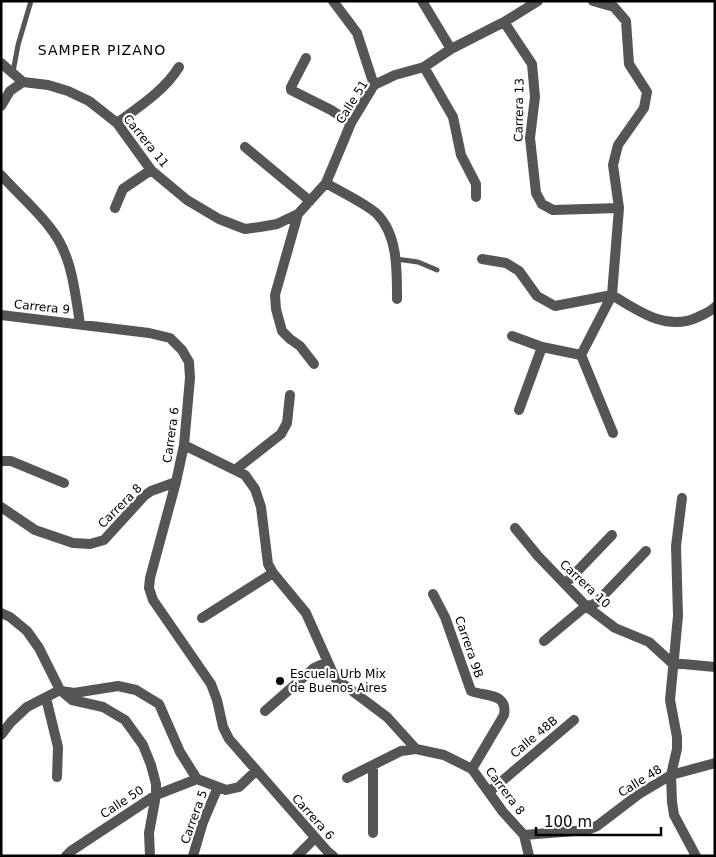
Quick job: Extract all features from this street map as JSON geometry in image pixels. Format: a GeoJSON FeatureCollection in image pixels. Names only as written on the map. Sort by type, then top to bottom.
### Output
{"type":"FeatureCollection","features":[{"type":"Feature","properties":{"kind":"street"},"geometry":{"type":"LineString","coordinates":[[334,1],[357,33],[374,85]]}},
{"type":"Feature","properties":{"kind":"street"},"geometry":{"type":"LineString","coordinates":[[422,1],[451,50]]}},
{"type":"Feature","properties":{"kind":"street","name":"Calle 51"},"geometry":{"type":"LineString","coordinates":[[245,228],[277,224],[298,214],[310,201],[326,183],[351,123],[374,85],[395,75],[424,66],[538,1]]}},
{"type":"Feature","properties":{"kind":"street"},"geometry":{"type":"LineString","coordinates":[[593,1],[614,7],[626,21],[629,64],[647,92],[644,108],[618,146],[613,165],[619,208],[612,295],[581,355],[613,433]]}},
{"type":"Feature","properties":{"kind":"street","name":"Carrera 13"},"geometry":{"type":"LineString","coordinates":[[504,22],[532,64],[534,97],[530,138],[536,194],[542,204],[553,210],[619,208]]}},
{"type":"Feature","properties":{"kind":"street"},"geometry":{"type":"LineString","coordinates":[[306,58],[290,87],[291,90],[331,110],[351,123]]}},
{"type":"Feature","properties":{"kind":"street"},"geometry":{"type":"LineString","coordinates":[[1,63],[23,82],[10,91],[1,106]]}},
{"type":"Feature","properties":{"kind":"street"},"geometry":{"type":"LineString","coordinates":[[424,66],[454,117],[461,155],[476,184],[476,197]]}},
{"type":"Feature","properties":{"kind":"street"},"geometry":{"type":"LineString","coordinates":[[117,123],[159,91],[171,80],[179,67]]}},
{"type":"Feature","properties":{"kind":"street","name":"Carrera 11"},"geometry":{"type":"LineString","coordinates":[[23,82],[48,85],[68,91],[89,101],[117,123],[151,170],[187,200],[219,219],[245,228]]}},
{"type":"Feature","properties":{"kind":"street"},"geometry":{"type":"LineString","coordinates":[[245,147],[310,201]]}},
{"type":"Feature","properties":{"kind":"street"},"geometry":{"type":"LineString","coordinates":[[115,208],[123,189],[151,170]]}},
{"type":"Feature","properties":{"kind":"street"},"geometry":{"type":"LineString","coordinates":[[1,175],[52,229],[65,254],[73,280],[80,324]]}},
{"type":"Feature","properties":{"kind":"street"},"geometry":{"type":"LineString","coordinates":[[326,183],[376,213],[387,227],[396,258],[397,299]]}},
{"type":"Feature","properties":{"kind":"street"},"geometry":{"type":"LineString","coordinates":[[298,214],[275,295],[276,309],[282,331],[300,346],[314,364]]}},
{"type":"Feature","properties":{"kind":"street"},"geometry":{"type":"LineString","coordinates":[[482,259],[506,263],[519,271],[537,296],[555,306],[612,295],[646,316],[678,323],[692,320],[712,311],[715,307]]}},
{"type":"Feature","properties":{"kind":"street","name":"Carrera 9"},"geometry":{"type":"LineString","coordinates":[[1,315],[80,324]]}},
{"type":"Feature","properties":{"kind":"street","name":"Carrera 6"},"geometry":{"type":"LineString","coordinates":[[80,324],[149,333],[170,338],[182,350],[189,362],[190,378],[184,444],[176,482],[150,578],[149,588],[152,600],[211,684],[218,700],[223,727],[229,739],[333,856]]}},
{"type":"Feature","properties":{"kind":"street"},"geometry":{"type":"LineString","coordinates":[[512,336],[542,347],[581,355]]}},
{"type":"Feature","properties":{"kind":"street"},"geometry":{"type":"LineString","coordinates":[[519,410],[542,347]]}},
{"type":"Feature","properties":{"kind":"street"},"geometry":{"type":"LineString","coordinates":[[236,470],[282,434],[287,423],[290,395]]}},
{"type":"Feature","properties":{"kind":"street"},"geometry":{"type":"LineString","coordinates":[[184,444],[245,475],[255,489],[261,507],[268,564],[273,573],[306,613],[335,678],[387,717],[416,749]]}},
{"type":"Feature","properties":{"kind":"street"},"geometry":{"type":"LineString","coordinates":[[1,461],[11,461],[64,483]]}},
{"type":"Feature","properties":{"kind":"street","name":"Carrera 8"},"geometry":{"type":"LineString","coordinates":[[1,507],[35,530],[73,543],[90,544],[104,540],[144,496],[151,491],[176,482]]}},
{"type":"Feature","properties":{"kind":"street"},"geometry":{"type":"LineString","coordinates":[[682,498],[676,546],[678,616],[672,663],[670,700],[677,749],[671,775],[672,802],[674,815],[696,856]]}},
{"type":"Feature","properties":{"kind":"street","name":"Carrera 10"},"geometry":{"type":"LineString","coordinates":[[515,528],[538,556],[586,606],[615,628],[649,642],[672,663]]}},
{"type":"Feature","properties":{"kind":"street"},"geometry":{"type":"LineString","coordinates":[[565,584],[612,535]]}},
{"type":"Feature","properties":{"kind":"street"},"geometry":{"type":"LineString","coordinates":[[544,641],[586,606],[597,602],[646,551]]}},
{"type":"Feature","properties":{"kind":"street"},"geometry":{"type":"LineString","coordinates":[[202,618],[273,573]]}},
{"type":"Feature","properties":{"kind":"street","name":"Carrera 9B"},"geometry":{"type":"LineString","coordinates":[[433,594],[446,617],[471,691],[491,694],[504,703],[504,715],[472,769]]}},
{"type":"Feature","properties":{"kind":"street"},"geometry":{"type":"LineString","coordinates":[[1,613],[10,617],[27,631],[39,648],[60,690],[72,700],[103,706],[125,720],[143,745],[156,784],[156,795],[149,833],[150,856]]}},
{"type":"Feature","properties":{"kind":"street"},"geometry":{"type":"LineString","coordinates":[[265,711],[314,668],[327,662]]}},
{"type":"Feature","properties":{"kind":"street"},"geometry":{"type":"LineString","coordinates":[[672,663],[715,667]]}},
{"type":"Feature","properties":{"kind":"street"},"geometry":{"type":"LineString","coordinates":[[1,735],[11,722],[27,707],[60,690],[74,693],[118,686],[136,690],[158,704],[180,752],[197,779],[226,790],[239,787],[256,771]]}},
{"type":"Feature","properties":{"kind":"street"},"geometry":{"type":"LineString","coordinates":[[46,698],[58,747],[57,777]]}},
{"type":"Feature","properties":{"kind":"street","name":"Calle 48B"},"geometry":{"type":"LineString","coordinates":[[489,792],[574,720]]}},
{"type":"Feature","properties":{"kind":"street"},"geometry":{"type":"LineString","coordinates":[[347,778],[401,751],[416,749]]}},
{"type":"Feature","properties":{"kind":"street","name":"Carrera 8"},"geometry":{"type":"LineString","coordinates":[[416,749],[444,755],[472,769],[524,835],[529,856]]}},
{"type":"Feature","properties":{"kind":"street","name":"Calle 48"},"geometry":{"type":"LineString","coordinates":[[524,835],[587,830],[597,826],[639,794],[671,775],[715,763]]}},
{"type":"Feature","properties":{"kind":"street"},"geometry":{"type":"LineString","coordinates":[[373,833],[374,765]]}},
{"type":"Feature","properties":{"kind":"street","name":"Calle 50"},"geometry":{"type":"LineString","coordinates":[[66,856],[156,795],[197,779]]}},
{"type":"Feature","properties":{"kind":"street","name":"Carrera 5"},"geometry":{"type":"LineString","coordinates":[[193,856],[203,822],[218,786]]}},
{"type":"Feature","properties":{"kind":"street"},"geometry":{"type":"LineString","coordinates":[[297,856],[315,838]]}},
{"type":"Feature","properties":{"kind":"lane"},"geometry":{"type":"LineString","coordinates":[[12,73],[18,45],[32,1]]}},
{"type":"Feature","properties":{"kind":"lane"},"geometry":{"type":"LineString","coordinates":[[396,258],[418,262],[437,270]]}},
{"type":"Feature","properties":{"kind":"place","name":"Escuela Urb Mix de Buenos Aires"},"geometry":{"type":"Point","coordinates":[280,681]}},
{"type":"Feature","properties":{"kind":"district","name":"SAMPER PIZANO"},"geometry":{"type":"Point","coordinates":[102,50]}}]}
